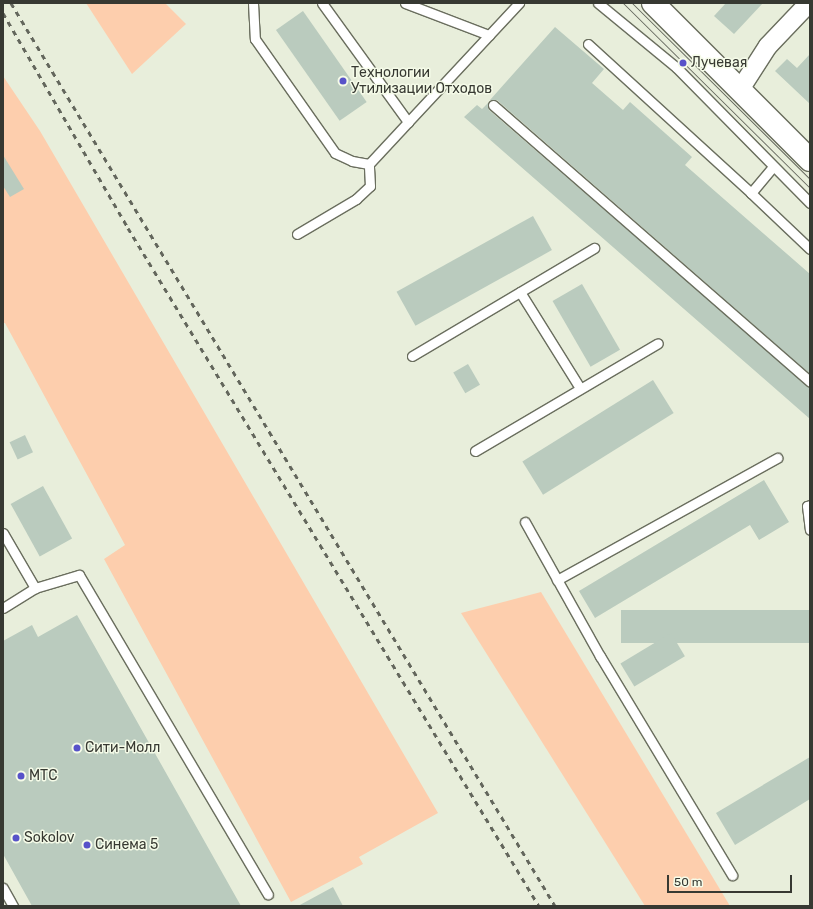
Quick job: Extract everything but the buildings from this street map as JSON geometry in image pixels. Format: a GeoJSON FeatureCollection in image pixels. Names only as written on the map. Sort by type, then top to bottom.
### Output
{"type":"FeatureCollection","features":[{"type":"Feature","properties":{"kind":"street"},"geometry":{"type":"LineString","coordinates":[[653,3],[741,88],[810,160]]}},
{"type":"Feature","properties":{"kind":"street"},"geometry":{"type":"LineString","coordinates":[[741,88],[768,46],[809,3]]}},
{"type":"Feature","properties":{"kind":"lane"},"geometry":{"type":"LineString","coordinates":[[253,3],[255,39],[335,153],[352,161],[369,164]]}},
{"type":"Feature","properties":{"kind":"lane"},"geometry":{"type":"LineString","coordinates":[[322,3],[408,122]]}},
{"type":"Feature","properties":{"kind":"lane"},"geometry":{"type":"LineString","coordinates":[[405,3],[489,35]]}},
{"type":"Feature","properties":{"kind":"lane"},"geometry":{"type":"LineString","coordinates":[[297,234],[356,199],[370,186],[369,164],[519,3]]}},
{"type":"Feature","properties":{"kind":"lane"},"geometry":{"type":"LineString","coordinates":[[598,3],[676,67],[810,204]]}},
{"type":"Feature","properties":{"kind":"lane"},"geometry":{"type":"LineString","coordinates":[[588,44],[810,249]]}},
{"type":"Feature","properties":{"kind":"lane"},"geometry":{"type":"LineString","coordinates":[[492,105],[810,382]]}},
{"type":"Feature","properties":{"kind":"lane"},"geometry":{"type":"LineString","coordinates":[[751,193],[773,167]]}},
{"type":"Feature","properties":{"kind":"lane"},"geometry":{"type":"LineString","coordinates":[[412,356],[594,248]]}},
{"type":"Feature","properties":{"kind":"lane"},"geometry":{"type":"LineString","coordinates":[[520,292],[580,388]]}},
{"type":"Feature","properties":{"kind":"lane"},"geometry":{"type":"LineString","coordinates":[[475,451],[658,343]]}},
{"type":"Feature","properties":{"kind":"lane"},"geometry":{"type":"LineString","coordinates":[[557,580],[777,458]]}},
{"type":"Feature","properties":{"kind":"lane"},"geometry":{"type":"LineString","coordinates":[[810,505],[807,506],[810,530]]}},
{"type":"Feature","properties":{"kind":"lane"},"geometry":{"type":"LineString","coordinates":[[525,522],[557,580],[732,875]]}},
{"type":"Feature","properties":{"kind":"lane"},"geometry":{"type":"LineString","coordinates":[[3,533],[35,588]]}},
{"type":"Feature","properties":{"kind":"lane"},"geometry":{"type":"LineString","coordinates":[[3,608],[35,588],[79,575],[268,894]]}},
{"type":"Feature","properties":{"kind":"lane"},"geometry":{"type":"LineString","coordinates":[[3,888],[14,906]]}},
{"type":"Feature","properties":{"kind":"shaded area"},"geometry":{"type":"Polygon","coordinates":[[[86,3],[165,3],[186,24],[132,74],[86,3]]]}},
{"type":"Feature","properties":{"kind":"shaded area"},"geometry":{"type":"Polygon","coordinates":[[[3,76],[40,131],[438,813],[359,857],[363,864],[291,902],[104,559],[125,545],[5,323],[3,323],[3,76]]]}},
{"type":"Feature","properties":{"kind":"shaded area"},"geometry":{"type":"Polygon","coordinates":[[[541,592],[730,906],[645,906],[461,613],[541,592]]]}},
{"type":"Feature","properties":{"kind":"tram line"},"geometry":{"type":"LineString","coordinates":[[623,3],[810,188]]}},
{"type":"Feature","properties":{"kind":"tram line"},"geometry":{"type":"LineString","coordinates":[[632,3],[810,179]]}},
{"type":"Feature","properties":{"kind":"railway"},"geometry":{"type":"LineString","coordinates":[[11,3],[555,906]]}},
{"type":"Feature","properties":{"kind":"railway"},"geometry":{"type":"LineString","coordinates":[[3,13],[128,228],[539,906]]}},
{"type":"Feature","properties":{"kind":"place","name":"Лучевая"},"geometry":{"type":"Point","coordinates":[683,63]}},
{"type":"Feature","properties":{"kind":"place","name":"Технологии Утилизации Отходов"},"geometry":{"type":"Point","coordinates":[343,81]}},
{"type":"Feature","properties":{"kind":"place","name":"Сити-Молл"},"geometry":{"type":"Point","coordinates":[77,748]}},
{"type":"Feature","properties":{"kind":"place","name":"МТС"},"geometry":{"type":"Point","coordinates":[21,776]}},
{"type":"Feature","properties":{"kind":"place","name":"Sokolov"},"geometry":{"type":"Point","coordinates":[16,838]}},
{"type":"Feature","properties":{"kind":"place","name":"Синема 5"},"geometry":{"type":"Point","coordinates":[87,845]}}]}
